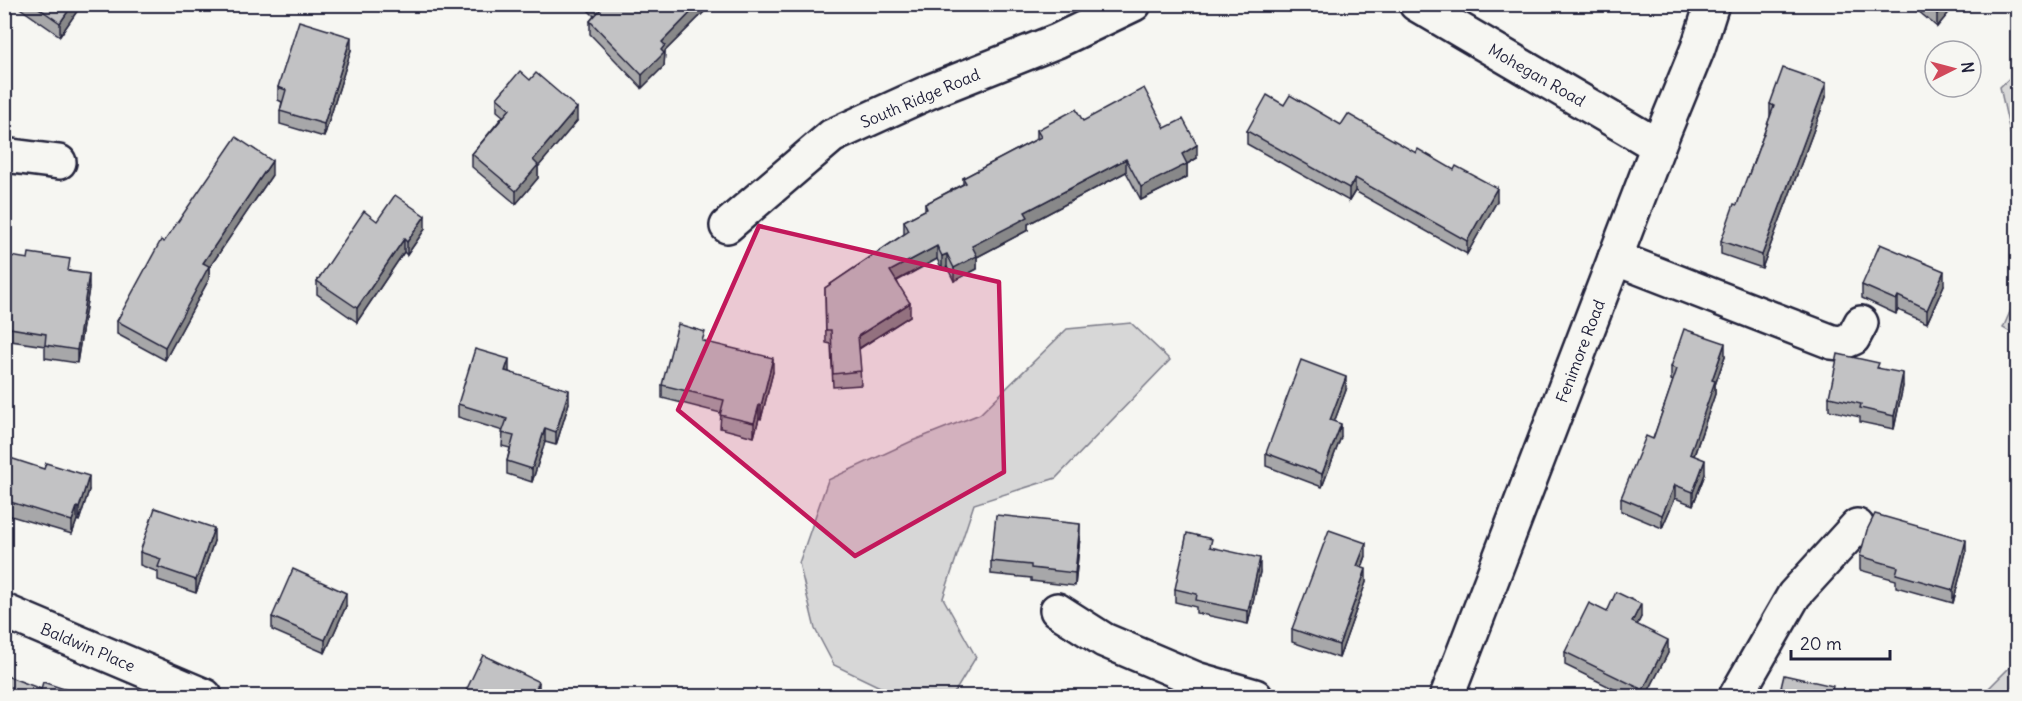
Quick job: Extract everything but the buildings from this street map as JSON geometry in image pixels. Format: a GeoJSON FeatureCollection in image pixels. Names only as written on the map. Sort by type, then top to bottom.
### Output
{"type":"FeatureCollection","features":[{"type":"Feature","properties":{"kind":"street","name":"South Ridge Road"},"geometry":{"type":"LineString","coordinates":[[727,225],[832,136],[931,91],[1057,41],[1134,4]]}},
{"type":"Feature","properties":{"kind":"street","name":"Mohegan Road"},"geometry":{"type":"LineString","coordinates":[[1416,4],[1658,146]]}},
{"type":"Feature","properties":{"kind":"street","name":"Fenimore Road"},"geometry":{"type":"LineString","coordinates":[[1447,696],[1658,146],[1698,48],[1712,4]]}},
{"type":"Feature","properties":{"kind":"street"},"geometry":{"type":"LineString","coordinates":[[4,155],[59,162]]}},
{"type":"Feature","properties":{"kind":"street"},"geometry":{"type":"LineString","coordinates":[[1615,258],[1832,342],[1853,338],[1861,323]]}},
{"type":"Feature","properties":{"kind":"street"},"geometry":{"type":"LineString","coordinates":[[1736,696],[1794,595],[1857,526]]}},
{"type":"Feature","properties":{"kind":"street"},"geometry":{"type":"LineString","coordinates":[[1057,610],[1104,640],[1196,679],[1254,696]]}},
{"type":"Feature","properties":{"kind":"street","name":"Baldwin Place"},"geometry":{"type":"LineString","coordinates":[[4,611],[205,696]]}},
{"type":"Feature","properties":{"kind":"highlighted area"},"geometry":{"type":"Polygon","coordinates":[[[759,226],[999,282],[1004,472],[855,556],[678,410],[759,226]]]}},
{"type":"Feature","properties":{"kind":"shaded area"},"geometry":{"type":"Polygon","coordinates":[[[2017,71],[2017,164],[2000,87],[2017,71]]]}},
{"type":"Feature","properties":{"kind":"shaded area"},"geometry":{"type":"Polygon","coordinates":[[[2017,296],[2017,336],[2003,328],[2017,296]]]}},
{"type":"Feature","properties":{"kind":"shaded area"},"geometry":{"type":"Polygon","coordinates":[[[1131,323],[1170,360],[1056,478],[974,504],[943,598],[976,657],[953,695],[912,694],[880,687],[834,665],[815,629],[799,563],[828,480],[912,441],[980,414],[1067,329],[1131,323]]]}},
{"type":"Feature","properties":{"kind":"shaded area"},"geometry":{"type":"Polygon","coordinates":[[[2017,659],[2017,696],[1981,696],[2015,662],[2017,659]]]}}]}
